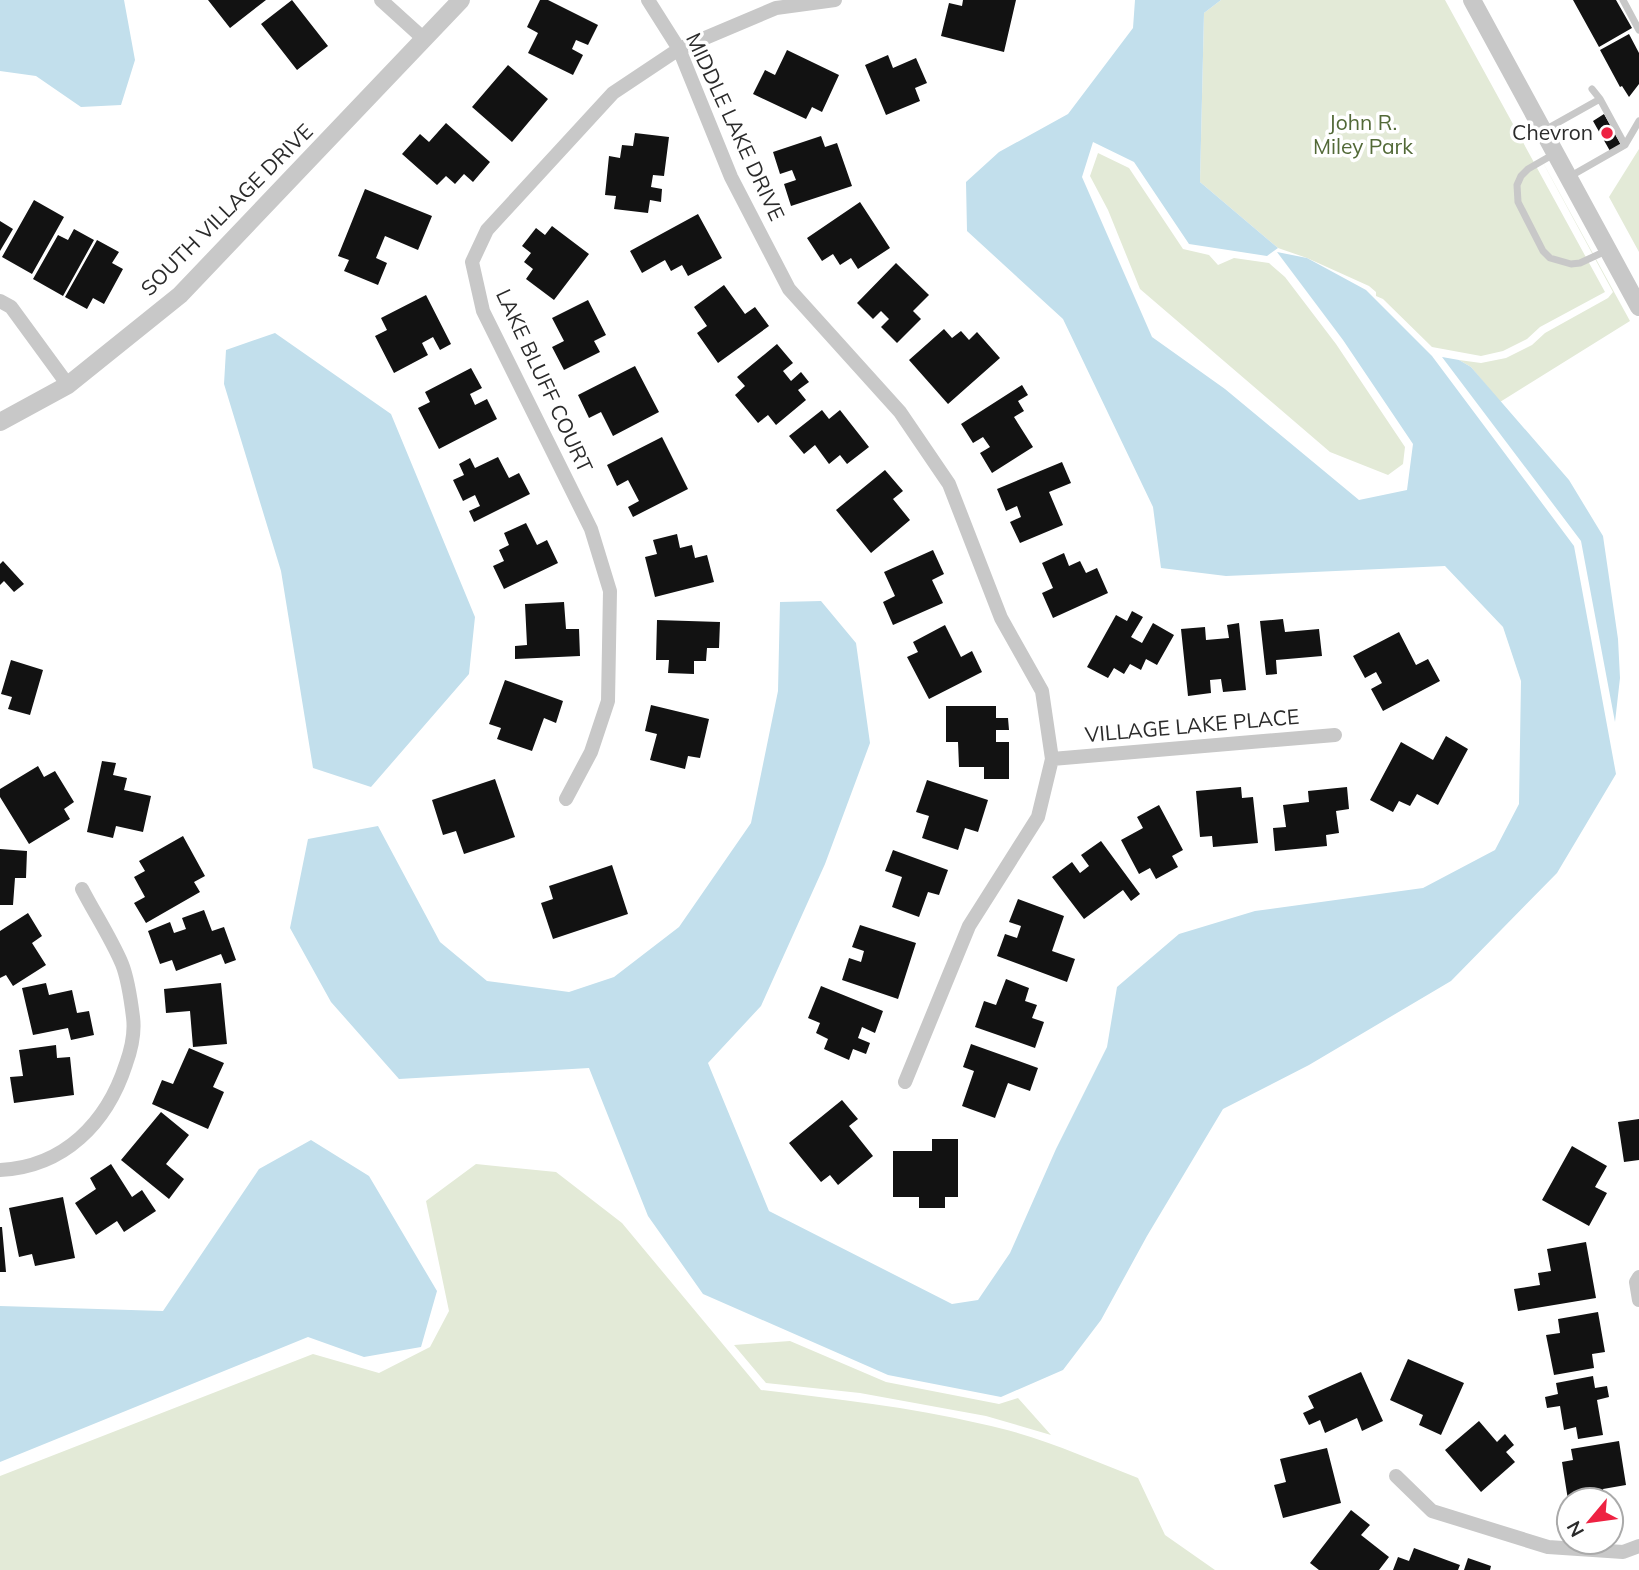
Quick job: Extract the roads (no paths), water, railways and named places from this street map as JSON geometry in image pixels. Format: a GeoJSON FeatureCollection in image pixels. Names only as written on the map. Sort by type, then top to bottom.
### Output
{"type":"FeatureCollection","features":[{"type":"Feature","properties":{"kind":"street"},"geometry":{"type":"LineString","coordinates":[[381,0],[424,39]]}},
{"type":"Feature","properties":{"kind":"street","name":"SOUTH VILLAGE DRIVE"},"geometry":{"type":"LineString","coordinates":[[0,422],[68,384],[180,295],[461,0]]}},
{"type":"Feature","properties":{"kind":"street","name":"MIDDLE LAKE DRIVE"},"geometry":{"type":"LineString","coordinates":[[648,0],[679,49],[731,177],[789,289],[900,412],[948,484],[1001,618],[1042,691],[1052,759],[1038,817],[969,926],[905,1082]]}},
{"type":"Feature","properties":{"kind":"street","name":"LAKE BLUFF COURT"},"geometry":{"type":"LineString","coordinates":[[566,799],[592,752],[608,701],[610,591],[591,528],[483,311],[472,262],[487,230],[613,93],[679,49],[776,8],[835,0]]}},
{"type":"Feature","properties":{"kind":"street"},"geometry":{"type":"LineString","coordinates":[[1472,0],[1639,307]]}},
{"type":"Feature","properties":{"kind":"street"},"geometry":{"type":"LineString","coordinates":[[0,302],[11,307],[68,384]]}},
{"type":"Feature","properties":{"kind":"street","name":"VILLAGE LAKE PLACE"},"geometry":{"type":"LineString","coordinates":[[1052,759],[1335,735]]}},
{"type":"Feature","properties":{"kind":"street"},"geometry":{"type":"LineString","coordinates":[[0,1170],[18,1169],[54,1157],[85,1135],[117,1092],[131,1049],[134,1019],[123,966],[82,889]]}},
{"type":"Feature","properties":{"kind":"street"},"geometry":{"type":"LineString","coordinates":[[1639,1277],[1636,1282],[1639,1300]]}},
{"type":"Feature","properties":{"kind":"street"},"geometry":{"type":"LineString","coordinates":[[1396,1476],[1432,1511],[1548,1547],[1623,1552],[1639,1546]]}},
{"type":"Feature","properties":{"kind":"lane"},"geometry":{"type":"LineString","coordinates":[[1623,0],[1639,30]]}},
{"type":"Feature","properties":{"kind":"lane"},"geometry":{"type":"LineString","coordinates":[[1592,89],[1625,145]]}},
{"type":"Feature","properties":{"kind":"lane"},"geometry":{"type":"LineString","coordinates":[[1543,131],[1600,99]]}},
{"type":"Feature","properties":{"kind":"lane"},"geometry":{"type":"LineString","coordinates":[[1568,178],[1625,145],[1639,121]]}},
{"type":"Feature","properties":{"kind":"lane"},"geometry":{"type":"LineString","coordinates":[[1555,153],[1528,169],[1517,185],[1518,202],[1543,251],[1550,258],[1571,264],[1580,263],[1608,250]]}},
{"type":"Feature","properties":{"kind":"water"},"geometry":{"type":"Polygon","coordinates":[[[0,0],[124,0],[135,60],[121,105],[81,107],[36,76],[0,71],[0,0]]]}},
{"type":"Feature","properties":{"kind":"water"},"geometry":{"type":"Polygon","coordinates":[[[1135,0],[1221,0],[1204,13],[1200,182],[1278,248],[1267,256],[1189,244],[1134,162],[1093,142],[1082,177],[1152,337],[1225,389],[1359,500],[1407,490],[1413,444],[1343,340],[1277,252],[1307,258],[1366,290],[1432,356],[1574,546],[1616,774],[1557,873],[1451,981],[1309,1065],[1223,1109],[1147,1236],[1101,1320],[1063,1370],[1001,1397],[888,1375],[703,1294],[648,1216],[589,1068],[399,1079],[331,1002],[290,928],[308,839],[378,826],[440,942],[487,981],[569,992],[614,977],[679,927],[751,823],[778,691],[780,602],[821,601],[856,643],[870,743],[825,864],[761,1006],[708,1063],[769,1211],[952,1304],[978,1300],[1010,1253],[1056,1149],[1107,1047],[1117,987],[1179,934],[1255,911],[1423,888],[1495,850],[1519,804],[1521,681],[1503,627],[1445,566],[1226,576],[1161,568],[1153,507],[1063,319],[967,231],[966,182],[999,152],[1068,114],[1133,28],[1135,0]]]}},
{"type":"Feature","properties":{"kind":"water"},"geometry":{"type":"Polygon","coordinates":[[[275,333],[391,414],[475,617],[469,674],[371,787],[313,768],[281,571],[224,384],[226,350],[275,333]]]}},
{"type":"Feature","properties":{"kind":"water"},"geometry":{"type":"Polygon","coordinates":[[[1442,357],[1459,360],[1471,367],[1569,480],[1603,536],[1618,639],[1620,678],[1615,722],[1581,541],[1442,357]]]}},
{"type":"Feature","properties":{"kind":"water"},"geometry":{"type":"Polygon","coordinates":[[[311,1140],[369,1176],[437,1291],[421,1347],[364,1357],[308,1337],[0,1462],[0,1306],[163,1311],[259,1169],[311,1140]]]}},
{"type":"Feature","properties":{"kind":"place","name":"Chevron"},"geometry":{"type":"Point","coordinates":[1607,133]}},
{"type":"Feature","properties":{"kind":"park label","name":"John R. Miley Park"},"geometry":{"type":"Point","coordinates":[1363,135]}}]}
